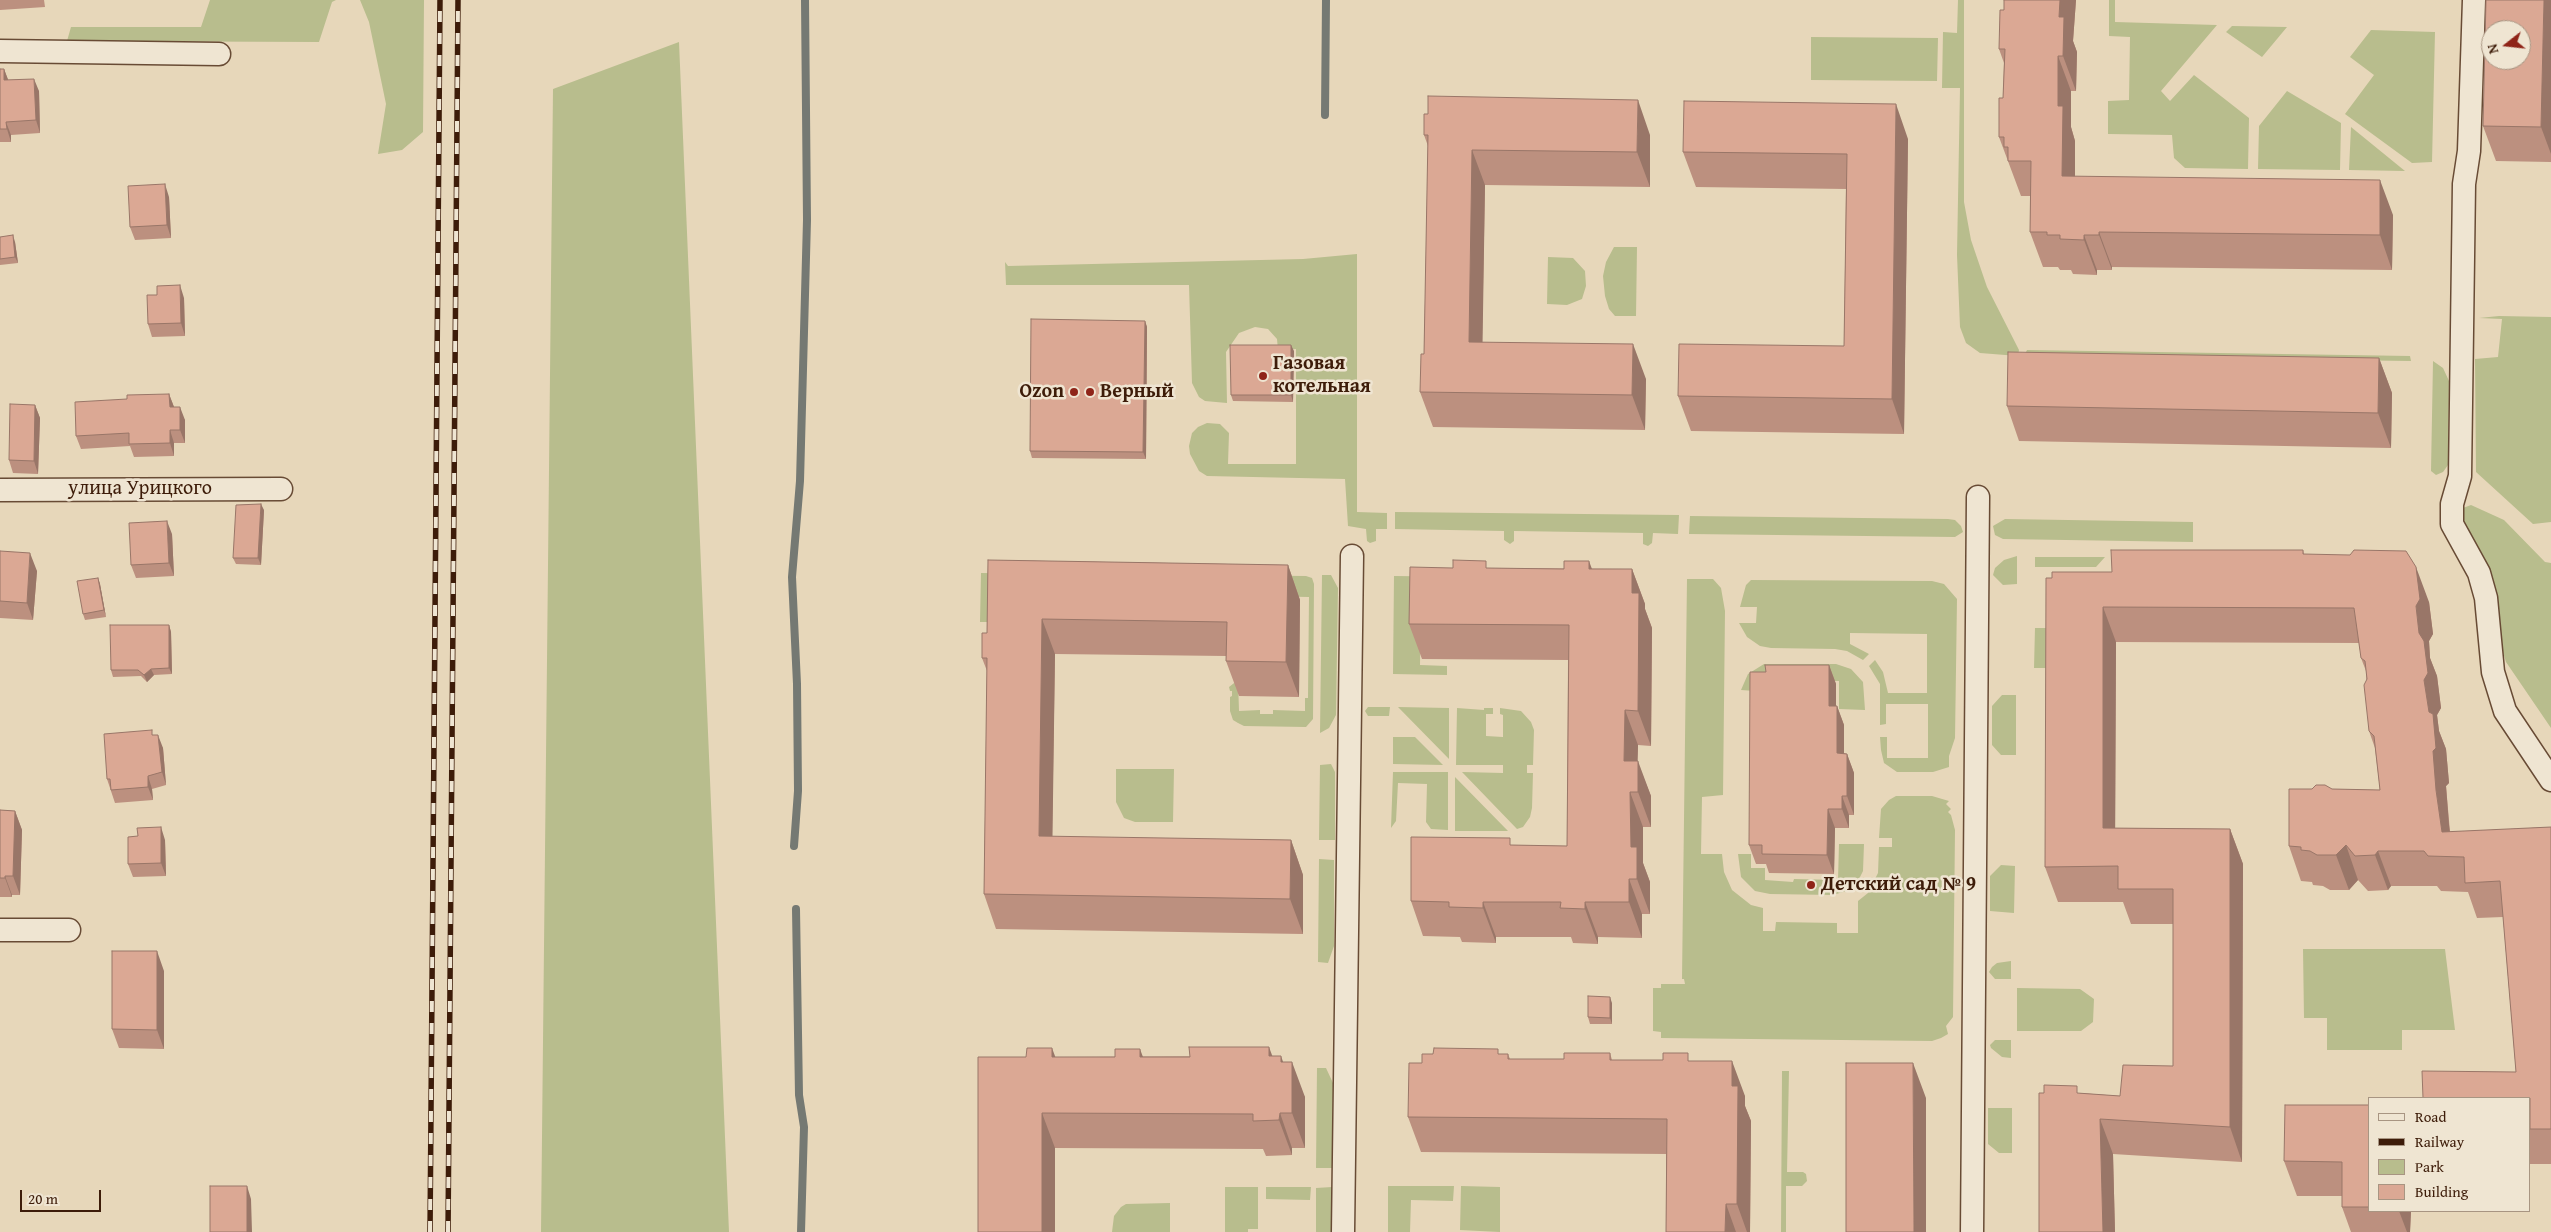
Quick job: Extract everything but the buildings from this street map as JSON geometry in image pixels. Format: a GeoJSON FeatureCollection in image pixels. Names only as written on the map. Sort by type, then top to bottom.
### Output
{"type":"FeatureCollection","features":[{"type":"Feature","properties":{"kind":"street"},"geometry":{"type":"LineString","coordinates":[[2474,0],[2469,151],[2464,184],[2460,476],[2452,504],[2452,524],[2482,581],[2486,598],[2493,672],[2506,711],[2551,780]]}},
{"type":"Feature","properties":{"kind":"street"},"geometry":{"type":"LineString","coordinates":[[0,51],[219,54]]}},
{"type":"Feature","properties":{"kind":"street","name":"улица Урицкого"},"geometry":{"type":"LineString","coordinates":[[0,490],[281,489]]}},
{"type":"Feature","properties":{"kind":"street"},"geometry":{"type":"LineString","coordinates":[[1972,1232],[1978,497]]}},
{"type":"Feature","properties":{"kind":"street"},"geometry":{"type":"LineString","coordinates":[[1343,1232],[1352,556]]}},
{"type":"Feature","properties":{"kind":"street"},"geometry":{"type":"LineString","coordinates":[[0,930],[69,930]]}},
{"type":"Feature","properties":{"kind":"green space"},"geometry":{"type":"Polygon","coordinates":[[[210,0],[336,0],[332,2],[319,42],[67,41],[71,27],[201,27],[210,0]]]}},
{"type":"Feature","properties":{"kind":"green space"},"geometry":{"type":"Polygon","coordinates":[[[360,0],[424,0],[423,132],[402,150],[378,154],[386,104],[369,22],[360,0]]]}},
{"type":"Feature","properties":{"kind":"green space"},"geometry":{"type":"Polygon","coordinates":[[[1958,0],[1964,0],[1964,202],[1971,240],[1987,287],[2019,350],[2018,356],[1980,353],[1966,343],[1960,327],[1957,255],[1960,88],[1942,88],[1943,32],[1957,33],[1958,0]]]}},
{"type":"Feature","properties":{"kind":"green space"},"geometry":{"type":"Polygon","coordinates":[[[2109,0],[2115,0],[2115,22],[2217,25],[2161,91],[2170,101],[2194,75],[2249,118],[2248,169],[2185,168],[2174,158],[2172,135],[2108,134],[2108,101],[2129,100],[2130,37],[2109,36],[2109,0]]]}},
{"type":"Feature","properties":{"kind":"green space"},"geometry":{"type":"Polygon","coordinates":[[[2232,26],[2287,27],[2262,57],[2226,32],[2232,26]]]}},
{"type":"Feature","properties":{"kind":"green space"},"geometry":{"type":"Polygon","coordinates":[[[2371,30],[2435,32],[2432,162],[2412,163],[2345,114],[2374,75],[2350,57],[2371,30]]]}},
{"type":"Feature","properties":{"kind":"green space"},"geometry":{"type":"Polygon","coordinates":[[[1811,37],[1938,38],[1937,81],[1811,80],[1811,37]]]}},
{"type":"Feature","properties":{"kind":"green space"},"geometry":{"type":"Polygon","coordinates":[[[679,42],[729,1232],[541,1232],[553,89],[679,42]]]}},
{"type":"Feature","properties":{"kind":"green space"},"geometry":{"type":"Polygon","coordinates":[[[2287,91],[2341,123],[2340,170],[2258,169],[2259,126],[2287,91]]]}},
{"type":"Feature","properties":{"kind":"green space"},"geometry":{"type":"Polygon","coordinates":[[[2351,127],[2405,171],[2349,170],[2351,127]]]}},
{"type":"Feature","properties":{"kind":"green space"},"geometry":{"type":"Polygon","coordinates":[[[1614,247],[1637,247],[1636,316],[1615,316],[1609,309],[1605,296],[1603,276],[1606,262],[1614,247]]]}},
{"type":"Feature","properties":{"kind":"green space"},"geometry":{"type":"Polygon","coordinates":[[[1357,254],[1357,512],[1387,513],[1387,529],[1376,529],[1376,541],[1370,543],[1367,541],[1366,529],[1348,526],[1345,479],[1207,476],[1199,471],[1190,454],[1189,446],[1192,433],[1198,427],[1207,423],[1220,424],[1229,433],[1228,464],[1296,464],[1296,349],[1278,350],[1277,339],[1268,329],[1255,327],[1239,333],[1226,352],[1227,403],[1205,401],[1199,397],[1192,383],[1189,285],[1006,285],[1005,262],[1008,266],[1303,259],[1357,254]]]}},
{"type":"Feature","properties":{"kind":"green space"},"geometry":{"type":"Polygon","coordinates":[[[1548,257],[1573,258],[1585,271],[1586,286],[1582,299],[1567,305],[1547,304],[1548,257]]]}},
{"type":"Feature","properties":{"kind":"green space"},"geometry":{"type":"Polygon","coordinates":[[[2499,316],[2551,317],[2551,522],[2533,524],[2476,472],[2475,359],[2498,357],[2502,319],[2479,318],[2499,316]]]}},
{"type":"Feature","properties":{"kind":"green space"},"geometry":{"type":"Polygon","coordinates":[[[2027,350],[2410,356],[2411,361],[2024,356],[2027,350]]]}},
{"type":"Feature","properties":{"kind":"green space"},"geometry":{"type":"Polygon","coordinates":[[[2433,361],[2443,368],[2449,381],[2448,465],[2443,472],[2436,475],[2431,471],[2433,361]]]}},
{"type":"Feature","properties":{"kind":"green space"},"geometry":{"type":"Polygon","coordinates":[[[2471,505],[2504,520],[2545,562],[2551,563],[2551,728],[2506,662],[2461,516],[2463,508],[2471,505]]]}},
{"type":"Feature","properties":{"kind":"green space"},"geometry":{"type":"Polygon","coordinates":[[[1395,512],[1679,515],[1678,534],[1653,533],[1652,543],[1648,546],[1643,544],[1643,533],[1514,531],[1514,541],[1510,544],[1504,540],[1504,531],[1395,529],[1395,512]]]}},
{"type":"Feature","properties":{"kind":"green space"},"geometry":{"type":"Polygon","coordinates":[[[1690,516],[1948,519],[1955,520],[1961,526],[1963,532],[1955,537],[1689,534],[1690,516]]]}},
{"type":"Feature","properties":{"kind":"green space"},"geometry":{"type":"Polygon","coordinates":[[[2005,519],[2193,522],[2193,542],[2003,539],[1995,535],[1993,526],[2005,519]]]}},
{"type":"Feature","properties":{"kind":"green space"},"geometry":{"type":"Polygon","coordinates":[[[2017,556],[2017,584],[2003,585],[1993,575],[1995,568],[2004,560],[2017,556]]]}},
{"type":"Feature","properties":{"kind":"green space"},"geometry":{"type":"Polygon","coordinates":[[[2035,557],[2105,557],[2096,567],[2035,567],[2035,557]]]}},
{"type":"Feature","properties":{"kind":"green space"},"geometry":{"type":"Polygon","coordinates":[[[981,573],[1306,576],[1312,578],[1314,584],[1313,719],[1306,727],[1244,726],[1233,720],[1230,711],[1232,691],[1230,691],[1229,687],[1238,680],[1239,711],[1260,710],[1260,714],[1273,714],[1273,710],[1305,711],[1305,698],[1308,698],[1309,597],[1200,595],[997,622],[980,622],[981,573]]]}},
{"type":"Feature","properties":{"kind":"green space"},"geometry":{"type":"Polygon","coordinates":[[[1322,575],[1331,575],[1338,588],[1336,715],[1329,728],[1320,733],[1322,575]]]}},
{"type":"Feature","properties":{"kind":"green space"},"geometry":{"type":"Polygon","coordinates":[[[1394,576],[1569,578],[1421,597],[1420,665],[1447,666],[1447,675],[1393,674],[1394,576]]]}},
{"type":"Feature","properties":{"kind":"green space"},"geometry":{"type":"Polygon","coordinates":[[[1687,579],[1713,579],[1721,588],[1725,611],[1723,795],[1702,797],[1701,854],[1722,854],[1724,872],[1732,890],[1751,905],[1763,908],[1763,931],[1775,931],[1776,922],[1837,923],[1837,933],[1858,933],[1858,901],[1868,893],[1878,873],[1879,847],[1892,847],[1892,838],[1879,838],[1881,809],[1889,800],[1896,796],[1932,796],[1949,801],[1946,804],[1951,809],[1948,812],[1951,815],[1955,830],[1953,1017],[1946,1026],[1948,1034],[1941,1038],[1932,1041],[1661,1038],[1661,1032],[1653,1031],[1653,988],[1661,988],[1661,984],[1685,984],[1684,979],[1682,979],[1687,579]]]}},
{"type":"Feature","properties":{"kind":"green space"},"geometry":{"type":"Polygon","coordinates":[[[1751,580],[1932,581],[1944,584],[1957,599],[1955,738],[1949,756],[1949,767],[1933,772],[1897,772],[1884,763],[1881,750],[1880,737],[1887,737],[1887,758],[1928,758],[1928,704],[1886,704],[1886,724],[1880,725],[1880,684],[1869,666],[1875,660],[1883,672],[1888,693],[1927,693],[1927,634],[1850,633],[1850,644],[1869,654],[1863,660],[1847,651],[1835,649],[1771,648],[1760,646],[1747,637],[1739,623],[1756,623],[1757,607],[1740,607],[1746,585],[1751,580]]]}},
{"type":"Feature","properties":{"kind":"green space"},"geometry":{"type":"Polygon","coordinates":[[[2035,628],[2048,628],[2054,668],[2034,668],[2035,628]]]}},
{"type":"Feature","properties":{"kind":"green space"},"geometry":{"type":"Polygon","coordinates":[[[1764,664],[1836,664],[1851,669],[1863,682],[1865,710],[1839,709],[1839,681],[1798,680],[1755,691],[1741,690],[1748,674],[1764,664]]]}},
{"type":"Feature","properties":{"kind":"green space"},"geometry":{"type":"Polygon","coordinates":[[[2002,695],[2016,695],[2016,755],[2001,755],[1992,745],[1992,706],[2002,695]]]}},
{"type":"Feature","properties":{"kind":"green space"},"geometry":{"type":"Polygon","coordinates":[[[1368,707],[1390,707],[1389,716],[1368,716],[1365,711],[1368,707]]]}},
{"type":"Feature","properties":{"kind":"green space"},"geometry":{"type":"Polygon","coordinates":[[[1398,707],[1449,708],[1449,759],[1398,707]]]}},
{"type":"Feature","properties":{"kind":"green space"},"geometry":{"type":"Polygon","coordinates":[[[1457,708],[1484,710],[1484,708],[1493,708],[1493,714],[1486,714],[1486,736],[1503,737],[1503,715],[1500,714],[1500,708],[1521,711],[1531,722],[1534,730],[1533,765],[1527,765],[1527,773],[1533,773],[1532,808],[1530,817],[1523,827],[1517,829],[1462,772],[1503,773],[1503,765],[1456,765],[1457,708]]]}},
{"type":"Feature","properties":{"kind":"green space"},"geometry":{"type":"Polygon","coordinates":[[[1393,737],[1415,737],[1443,765],[1393,764],[1393,737]]]}},
{"type":"Feature","properties":{"kind":"green space"},"geometry":{"type":"Polygon","coordinates":[[[1331,764],[1335,772],[1335,840],[1319,840],[1320,765],[1331,764]]]}},
{"type":"Feature","properties":{"kind":"green space"},"geometry":{"type":"Polygon","coordinates":[[[1116,769],[1174,769],[1173,822],[1135,822],[1124,818],[1116,802],[1116,769]]]}},
{"type":"Feature","properties":{"kind":"green space"},"geometry":{"type":"Polygon","coordinates":[[[1393,772],[1448,772],[1448,830],[1431,829],[1426,822],[1427,784],[1398,783],[1396,821],[1391,828],[1393,772]]]}},
{"type":"Feature","properties":{"kind":"green space"},"geometry":{"type":"Polygon","coordinates":[[[1455,777],[1508,831],[1455,831],[1455,777]]]}},
{"type":"Feature","properties":{"kind":"green space"},"geometry":{"type":"Polygon","coordinates":[[[1839,844],[1864,844],[1863,871],[1857,883],[1846,891],[1833,895],[1770,894],[1755,891],[1741,877],[1738,854],[1751,854],[1751,868],[1765,868],[1765,880],[1793,882],[1794,879],[1838,880],[1839,844]]]}},
{"type":"Feature","properties":{"kind":"green space"},"geometry":{"type":"Polygon","coordinates":[[[1319,859],[1334,860],[1334,946],[1328,963],[1318,962],[1319,859]]]}},
{"type":"Feature","properties":{"kind":"green space"},"geometry":{"type":"Polygon","coordinates":[[[2001,865],[2015,866],[2014,913],[1990,911],[1990,876],[2001,865]]]}},
{"type":"Feature","properties":{"kind":"green space"},"geometry":{"type":"Polygon","coordinates":[[[2303,949],[2445,949],[2455,1030],[2402,1030],[2402,1050],[2327,1050],[2327,1018],[2304,1018],[2303,949]]]}},
{"type":"Feature","properties":{"kind":"green space"},"geometry":{"type":"Polygon","coordinates":[[[2011,961],[2011,979],[1995,979],[1989,972],[1997,963],[2011,961]]]}},
{"type":"Feature","properties":{"kind":"green space"},"geometry":{"type":"Polygon","coordinates":[[[2017,988],[2080,989],[2094,999],[2093,1022],[2081,1031],[2017,1031],[2017,988]]]}},
{"type":"Feature","properties":{"kind":"green space"},"geometry":{"type":"Polygon","coordinates":[[[1995,1040],[2011,1040],[2011,1058],[2002,1057],[1991,1048],[1990,1045],[1995,1040]]]}},
{"type":"Feature","properties":{"kind":"green space"},"geometry":{"type":"Polygon","coordinates":[[[1317,1068],[1326,1068],[1333,1083],[1332,1168],[1316,1168],[1317,1068]]]}},
{"type":"Feature","properties":{"kind":"green space"},"geometry":{"type":"Polygon","coordinates":[[[1782,1071],[1789,1071],[1787,1172],[1803,1172],[1806,1174],[1807,1181],[1802,1186],[1786,1186],[1786,1232],[1781,1232],[1782,1071]]]}},
{"type":"Feature","properties":{"kind":"green space"},"geometry":{"type":"Polygon","coordinates":[[[1988,1108],[2012,1108],[2012,1153],[1999,1153],[1988,1144],[1988,1108]]]}},
{"type":"Feature","properties":{"kind":"green space"},"geometry":{"type":"Polygon","coordinates":[[[1388,1186],[1454,1186],[1453,1201],[1411,1200],[1410,1232],[1388,1232],[1388,1186]]]}},
{"type":"Feature","properties":{"kind":"green space"},"geometry":{"type":"Polygon","coordinates":[[[1461,1186],[1500,1187],[1500,1232],[1460,1230],[1461,1186]]]}},
{"type":"Feature","properties":{"kind":"green space"},"geometry":{"type":"Polygon","coordinates":[[[1225,1187],[1258,1187],[1258,1229],[1248,1229],[1248,1232],[1225,1232],[1225,1187]]]}},
{"type":"Feature","properties":{"kind":"green space"},"geometry":{"type":"Polygon","coordinates":[[[1266,1187],[1311,1187],[1310,1200],[1266,1199],[1266,1187]]]}},
{"type":"Feature","properties":{"kind":"green space"},"geometry":{"type":"Polygon","coordinates":[[[1332,1187],[1331,1232],[1316,1232],[1316,1188],[1332,1187]]]}},
{"type":"Feature","properties":{"kind":"green space"},"geometry":{"type":"Polygon","coordinates":[[[1170,1203],[1170,1232],[1112,1232],[1114,1216],[1126,1204],[1170,1203]]]}},
{"type":"Feature","properties":{"kind":"waterway"},"geometry":{"type":"LineString","coordinates":[[794,846],[798,791],[797,684],[792,577],[800,481],[807,220],[805,0]]}},
{"type":"Feature","properties":{"kind":"waterway"},"geometry":{"type":"LineString","coordinates":[[1325,115],[1326,0]]}},
{"type":"Feature","properties":{"kind":"waterway"},"geometry":{"type":"LineString","coordinates":[[796,909],[799,1095],[804,1127],[801,1232]]}},
{"type":"Feature","properties":{"kind":"railway"},"geometry":{"type":"LineString","coordinates":[[430,1232],[440,0]]}},
{"type":"Feature","properties":{"kind":"railway"},"geometry":{"type":"LineString","coordinates":[[448,1232],[458,0]]}},
{"type":"Feature","properties":{"kind":"place","name":"Газовая котельная"},"geometry":{"type":"Point","coordinates":[1263,376]}},
{"type":"Feature","properties":{"kind":"place","name":"Ozon"},"geometry":{"type":"Point","coordinates":[1074,392]}},
{"type":"Feature","properties":{"kind":"place","name":"Верный"},"geometry":{"type":"Point","coordinates":[1090,392]}},
{"type":"Feature","properties":{"kind":"place","name":"Детский сад № 9"},"geometry":{"type":"Point","coordinates":[1811,885]}}]}
